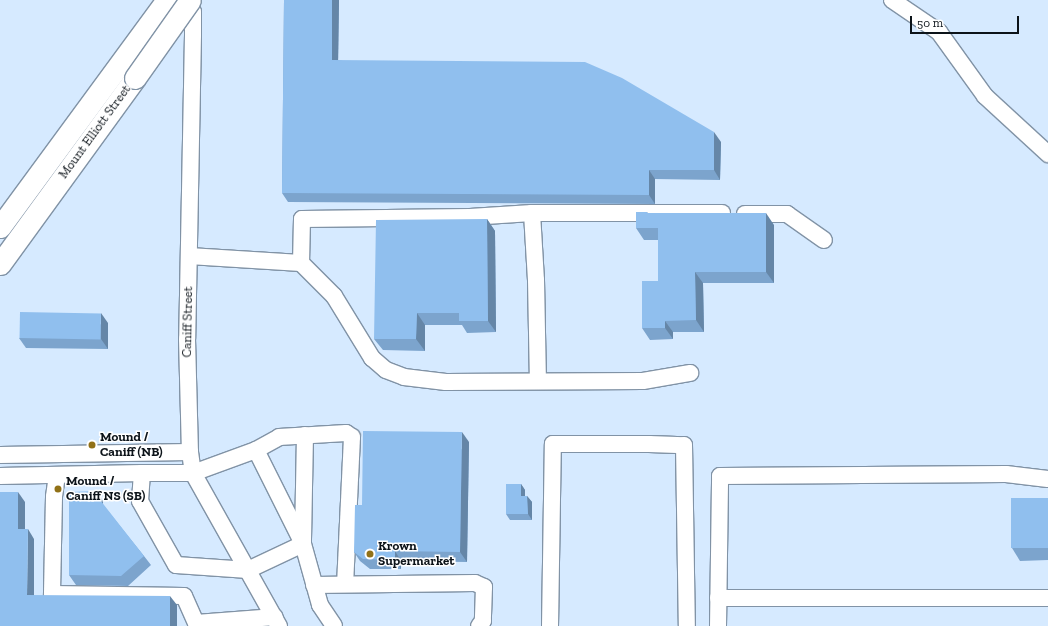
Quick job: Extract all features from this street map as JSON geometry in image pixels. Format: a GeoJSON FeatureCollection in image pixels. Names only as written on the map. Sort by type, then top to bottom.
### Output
{"type":"FeatureCollection","features":[{"type":"Feature","properties":{"kind":"main road","name":"Mount Elliott Street"},"geometry":{"type":"LineString","coordinates":[[0,264],[126,73],[168,0]]}},
{"type":"Feature","properties":{"kind":"main road","name":"Mount Elliott Street"},"geometry":{"type":"LineString","coordinates":[[0,227],[126,73],[190,0]]}},
{"type":"Feature","properties":{"kind":"street","name":"Caniff Street"},"geometry":{"type":"LineString","coordinates":[[182,0],[193,12],[194,34],[187,340],[190,452],[193,473],[277,622]]}},
{"type":"Feature","properties":{"kind":"street"},"geometry":{"type":"LineString","coordinates":[[892,0],[939,32],[985,96],[1048,154]]}},
{"type":"Feature","properties":{"kind":"street"},"geometry":{"type":"LineString","coordinates":[[301,263],[302,219],[470,217],[532,212],[787,214],[824,240]]}},
{"type":"Feature","properties":{"kind":"street"},"geometry":{"type":"LineString","coordinates":[[532,212],[536,280],[538,381]]}},
{"type":"Feature","properties":{"kind":"street"},"geometry":{"type":"LineString","coordinates":[[189,256],[301,263],[334,296],[372,358],[386,370],[404,376],[446,382],[643,382],[690,373]]}},
{"type":"Feature","properties":{"kind":"street"},"geometry":{"type":"LineString","coordinates":[[0,476],[193,473],[256,450],[279,437],[346,433],[352,437],[345,584]]}},
{"type":"Feature","properties":{"kind":"street"},"geometry":{"type":"LineString","coordinates":[[303,544],[305,435]]}},
{"type":"Feature","properties":{"kind":"street"},"geometry":{"type":"LineString","coordinates":[[550,626],[553,444],[649,444],[684,445],[687,626]]}},
{"type":"Feature","properties":{"kind":"street"},"geometry":{"type":"LineString","coordinates":[[256,450],[303,544],[320,605],[334,626]]}},
{"type":"Feature","properties":{"kind":"street"},"geometry":{"type":"LineString","coordinates":[[0,455],[190,452]]}},
{"type":"Feature","properties":{"kind":"street"},"geometry":{"type":"LineString","coordinates":[[142,473],[140,501],[176,565],[248,570],[303,544]]}},
{"type":"Feature","properties":{"kind":"street"},"geometry":{"type":"LineString","coordinates":[[718,626],[720,476],[1006,474],[1048,479]]}},
{"type":"Feature","properties":{"kind":"street"},"geometry":{"type":"LineString","coordinates":[[57,475],[54,497],[52,594],[184,596],[196,623],[277,622]]}},
{"type":"Feature","properties":{"kind":"street"},"geometry":{"type":"LineString","coordinates":[[314,585],[475,583],[484,587],[483,621],[479,626]]}},
{"type":"Feature","properties":{"kind":"street"},"geometry":{"type":"LineString","coordinates":[[718,598],[1048,598]]}},
{"type":"Feature","properties":{"kind":"building"},"geometry":{"type":"Polygon","coordinates":[[[284,0],[332,0],[332,60],[585,62],[622,78],[714,132],[714,170],[649,170],[649,195],[282,193],[284,0]]]}},
{"type":"Feature","properties":{"kind":"building"},"geometry":{"type":"Polygon","coordinates":[[[636,212],[766,213],[766,272],[695,272],[696,320],[665,321],[665,328],[642,328],[642,281],[658,281],[658,228],[636,228],[636,212]]]}},
{"type":"Feature","properties":{"kind":"building"},"geometry":{"type":"Polygon","coordinates":[[[487,219],[488,321],[459,321],[459,313],[417,313],[416,339],[374,339],[376,220],[487,219]]]}},
{"type":"Feature","properties":{"kind":"building"},"geometry":{"type":"Polygon","coordinates":[[[20,312],[101,313],[101,339],[20,338],[20,312]]]}},
{"type":"Feature","properties":{"kind":"building"},"geometry":{"type":"Polygon","coordinates":[[[363,431],[462,432],[460,552],[395,551],[395,560],[363,559],[354,552],[355,505],[362,505],[363,431]]]}},
{"type":"Feature","properties":{"kind":"building"},"geometry":{"type":"Polygon","coordinates":[[[506,484],[521,484],[521,496],[527,496],[528,514],[506,514],[506,484]]]}},
{"type":"Feature","properties":{"kind":"building"},"geometry":{"type":"Polygon","coordinates":[[[97,491],[97,496],[144,556],[121,576],[69,575],[69,492],[97,491]]]}},
{"type":"Feature","properties":{"kind":"building"},"geometry":{"type":"Polygon","coordinates":[[[0,492],[18,492],[18,529],[28,529],[27,595],[170,596],[170,626],[0,626],[0,492]]]}},
{"type":"Feature","properties":{"kind":"building"},"geometry":{"type":"Polygon","coordinates":[[[1011,498],[1048,498],[1048,548],[1011,548],[1011,498]]]}},
{"type":"Feature","properties":{"kind":"place","name":"Mound / Caniff (NB)"},"geometry":{"type":"Point","coordinates":[92,445]}},
{"type":"Feature","properties":{"kind":"place","name":"Mound / Caniff NS (SB)"},"geometry":{"type":"Point","coordinates":[58,489]}},
{"type":"Feature","properties":{"kind":"place","name":"Krown Supermarket"},"geometry":{"type":"Point","coordinates":[370,554]}}]}
